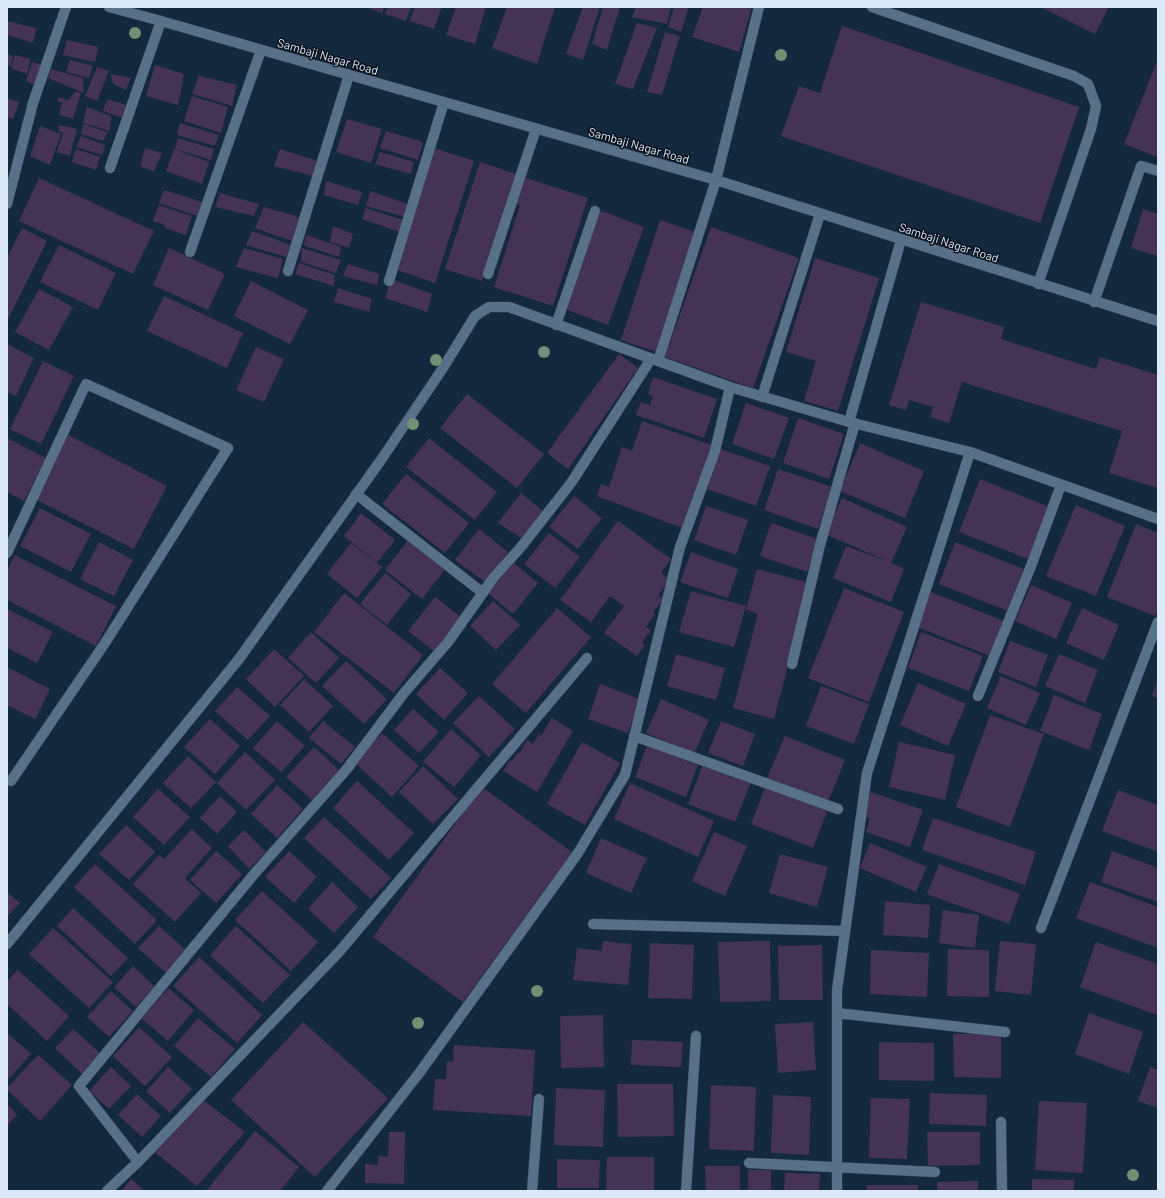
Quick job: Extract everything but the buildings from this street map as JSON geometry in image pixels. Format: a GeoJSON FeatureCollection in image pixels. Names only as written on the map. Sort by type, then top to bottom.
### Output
{"type":"FeatureCollection","features":[{"type":"Feature","properties":{"kind":"street"},"geometry":{"type":"LineString","coordinates":[[7,204],[33,103],[66,7]]}},
{"type":"Feature","properties":{"kind":"street","name":"Sambaji Nagar Road"},"geometry":{"type":"LineString","coordinates":[[109,7],[716,180],[1158,322]]}},
{"type":"Feature","properties":{"kind":"street"},"geometry":{"type":"LineString","coordinates":[[138,1162],[79,1086],[254,873],[346,770],[404,693],[448,642],[494,577],[521,547],[571,483],[655,360],[716,180],[758,7]]}},
{"type":"Feature","properties":{"kind":"street"},"geometry":{"type":"LineString","coordinates":[[872,7],[1074,76],[1088,84],[1096,106],[1091,129],[1038,284]]}},
{"type":"Feature","properties":{"kind":"street"},"geometry":{"type":"LineString","coordinates":[[110,168],[161,21]]}},
{"type":"Feature","properties":{"kind":"street"},"geometry":{"type":"LineString","coordinates":[[190,252],[261,50]]}},
{"type":"Feature","properties":{"kind":"street"},"geometry":{"type":"LineString","coordinates":[[288,271],[349,75]]}},
{"type":"Feature","properties":{"kind":"street"},"geometry":{"type":"LineString","coordinates":[[389,281],[444,102]]}},
{"type":"Feature","properties":{"kind":"street"},"geometry":{"type":"LineString","coordinates":[[488,274],[536,129]]}},
{"type":"Feature","properties":{"kind":"street"},"geometry":{"type":"LineString","coordinates":[[1094,302],[1141,166],[1158,171]]}},
{"type":"Feature","properties":{"kind":"street"},"geometry":{"type":"LineString","coordinates":[[556,325],[595,211]]}},
{"type":"Feature","properties":{"kind":"street"},"geometry":{"type":"LineString","coordinates":[[762,397],[820,214]]}},
{"type":"Feature","properties":{"kind":"street"},"geometry":{"type":"LineString","coordinates":[[792,664],[820,545],[901,240]]}},
{"type":"Feature","properties":{"kind":"street"},"geometry":{"type":"LineString","coordinates":[[7,944],[239,659],[443,368],[475,316],[489,307],[509,307],[730,387],[762,397],[970,452],[1158,519]]}},
{"type":"Feature","properties":{"kind":"street"},"geometry":{"type":"LineString","coordinates":[[7,553],[86,384],[228,448],[105,643],[11,781],[7,780]]}},
{"type":"Feature","properties":{"kind":"street"},"geometry":{"type":"LineString","coordinates":[[327,1191],[420,1072],[578,853],[625,775],[680,547],[715,450],[730,387]]}},
{"type":"Feature","properties":{"kind":"street"},"geometry":{"type":"LineString","coordinates":[[837,1191],[837,990],[867,773],[970,452]]}},
{"type":"Feature","properties":{"kind":"street"},"geometry":{"type":"LineString","coordinates":[[978,696],[1031,566],[1061,485]]}},
{"type":"Feature","properties":{"kind":"street"},"geometry":{"type":"LineString","coordinates":[[356,494],[483,593]]}},
{"type":"Feature","properties":{"kind":"street"},"geometry":{"type":"LineString","coordinates":[[1041,928],[1158,622]]}},
{"type":"Feature","properties":{"kind":"street"},"geometry":{"type":"LineString","coordinates":[[107,1191],[138,1162],[338,952],[587,658]]}},
{"type":"Feature","properties":{"kind":"street"},"geometry":{"type":"LineString","coordinates":[[634,736],[838,809]]}},
{"type":"Feature","properties":{"kind":"street"},"geometry":{"type":"LineString","coordinates":[[592,924],[845,931]]}},
{"type":"Feature","properties":{"kind":"street"},"geometry":{"type":"LineString","coordinates":[[837,1013],[1005,1032]]}},
{"type":"Feature","properties":{"kind":"street"},"geometry":{"type":"LineString","coordinates":[[686,1191],[696,1036]]}},
{"type":"Feature","properties":{"kind":"street"},"geometry":{"type":"LineString","coordinates":[[532,1191],[539,1100]]}},
{"type":"Feature","properties":{"kind":"street"},"geometry":{"type":"LineString","coordinates":[[1001,1122],[1002,1191]]}},
{"type":"Feature","properties":{"kind":"street"},"geometry":{"type":"LineString","coordinates":[[749,1162],[935,1172]]}}]}
